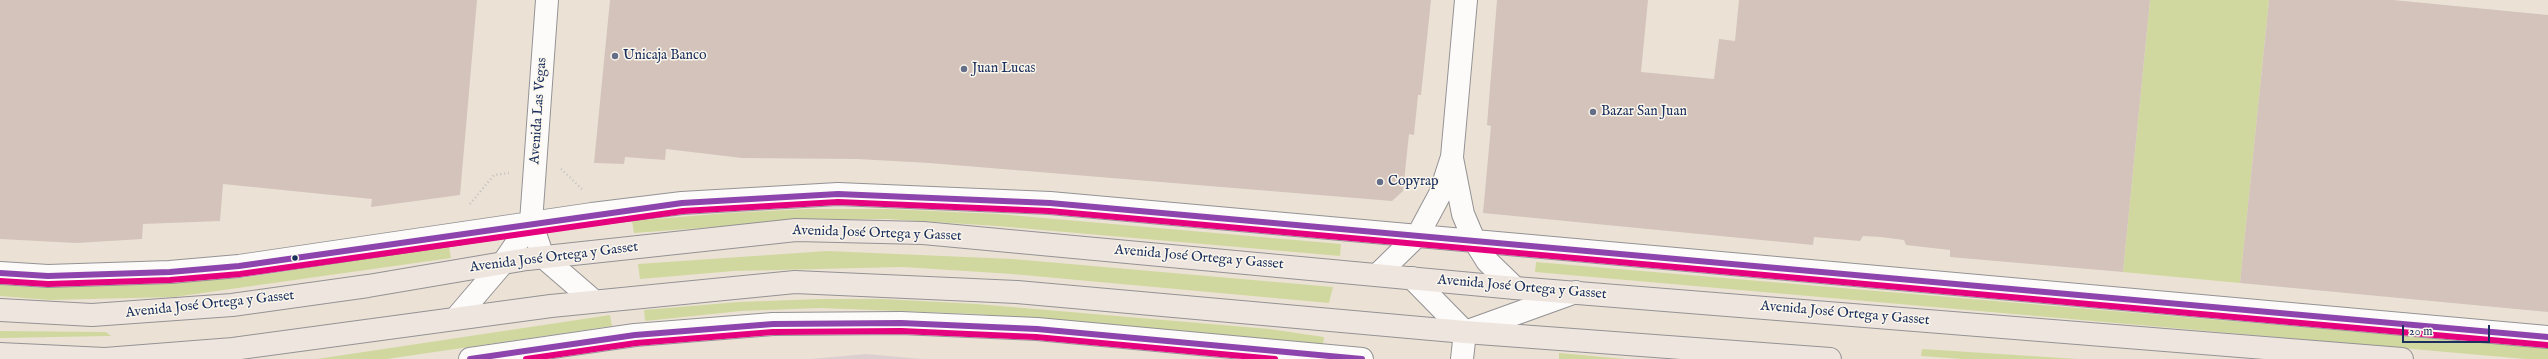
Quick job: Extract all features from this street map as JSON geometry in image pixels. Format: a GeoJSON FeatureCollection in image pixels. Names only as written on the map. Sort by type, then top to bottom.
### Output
{"type":"FeatureCollection","features":[{"type":"Feature","properties":{"kind":"main road","name":"Avenida José Ortega y Gasset"},"geometry":{"type":"LineString","coordinates":[[0,310],[92,315],[232,305],[368,286],[543,257],[796,230],[915,233],[1515,288],[2402,359]]}},
{"type":"Feature","properties":{"kind":"main road"},"geometry":{"type":"LineString","coordinates":[[0,354],[106,359],[217,350],[594,301],[795,282],[1017,292],[1466,332],[1830,359]]}},
{"type":"Feature","properties":{"kind":"street","name":"Avenida Las Vegas"},"geometry":{"type":"LineString","coordinates":[[531,222],[547,0]]}},
{"type":"Feature","properties":{"kind":"street"},"geometry":{"type":"LineString","coordinates":[[1377,275],[1418,235],[1440,194],[1452,157],[1466,0]]}},
{"type":"Feature","properties":{"kind":"street"},"geometry":{"type":"LineString","coordinates":[[1452,157],[1463,214],[1474,240],[1488,261],[1515,288]]}},
{"type":"Feature","properties":{"kind":"street"},"geometry":{"type":"LineString","coordinates":[[0,273],[48,276],[170,272],[208,269],[531,222],[682,203],[838,194],[1050,204],[1418,235],[2548,337]]}},
{"type":"Feature","properties":{"kind":"street"},"geometry":{"type":"LineString","coordinates":[[531,222],[543,257],[594,301]]}},
{"type":"Feature","properties":{"kind":"street"},"geometry":{"type":"LineString","coordinates":[[456,318],[503,263],[531,222]]}},
{"type":"Feature","properties":{"kind":"street"},"geometry":{"type":"LineString","coordinates":[[1412,278],[1466,332]]}},
{"type":"Feature","properties":{"kind":"street"},"geometry":{"type":"LineString","coordinates":[[1466,332],[1576,292]]}},
{"type":"Feature","properties":{"kind":"street"},"geometry":{"type":"LineString","coordinates":[[470,359],[635,336],[773,324],[893,323],[1037,329],[1362,359]]}},
{"type":"Feature","properties":{"kind":"street"},"geometry":{"type":"LineString","coordinates":[[1462,359],[1466,332]]}},
{"type":"Feature","properties":{"kind":"shaded area"},"geometry":{"type":"Polygon","coordinates":[[[866,354],[922,359],[811,359],[866,354]]]}},
{"type":"Feature","properties":{"kind":"green space"},"geometry":{"type":"Polygon","coordinates":[[[2150,0],[2269,0],[2240,283],[2123,272],[2150,0]]]}},
{"type":"Feature","properties":{"kind":"green space"},"geometry":{"type":"Polygon","coordinates":[[[808,209],[887,209],[998,214],[1341,244],[1340,256],[997,226],[887,219],[808,220],[634,233],[632,221],[728,213],[808,209]]]}},
{"type":"Feature","properties":{"kind":"green space"},"geometry":{"type":"Polygon","coordinates":[[[449,246],[451,258],[174,297],[49,300],[0,296],[0,285],[45,288],[242,278],[449,246]]]}},
{"type":"Feature","properties":{"kind":"green space"},"geometry":{"type":"Polygon","coordinates":[[[827,251],[1013,259],[1333,287],[1329,303],[1012,274],[903,267],[734,271],[640,279],[638,264],[827,251]]]}},
{"type":"Feature","properties":{"kind":"green space"},"geometry":{"type":"Polygon","coordinates":[[[1536,262],[2548,348],[2548,359],[2526,359],[1535,272],[1536,262]]]}},
{"type":"Feature","properties":{"kind":"green space"},"geometry":{"type":"Polygon","coordinates":[[[819,299],[882,299],[977,304],[1269,329],[1324,337],[1323,344],[977,314],[820,308],[741,311],[645,321],[644,310],[739,302],[819,299]]]}},
{"type":"Feature","properties":{"kind":"green space"},"geometry":{"type":"Polygon","coordinates":[[[610,315],[612,326],[387,359],[317,359],[610,315]]]}},
{"type":"Feature","properties":{"kind":"green space"},"geometry":{"type":"Polygon","coordinates":[[[0,331],[106,332],[111,336],[0,338],[0,331]]]}},
{"type":"Feature","properties":{"kind":"green space"},"geometry":{"type":"Polygon","coordinates":[[[1922,349],[2078,359],[1962,359],[1921,356],[1922,349]]]}},
{"type":"Feature","properties":{"kind":"green space"},"geometry":{"type":"Polygon","coordinates":[[[1559,353],[1626,359],[1559,359],[1559,353]]]}},
{"type":"Feature","properties":{"kind":"building"},"geometry":{"type":"Polygon","coordinates":[[[0,0],[477,0],[460,195],[371,207],[372,199],[223,184],[220,221],[143,224],[142,239],[77,243],[0,239],[0,0]]]}},
{"type":"Feature","properties":{"kind":"building"},"geometry":{"type":"Polygon","coordinates":[[[610,0],[1431,0],[1421,95],[1418,95],[1414,135],[1409,134],[1403,191],[1392,201],[929,163],[857,159],[742,158],[666,149],[665,160],[625,157],[624,164],[594,163],[610,0]]]}},
{"type":"Feature","properties":{"kind":"building"},"geometry":{"type":"Polygon","coordinates":[[[1497,0],[1648,0],[1641,72],[1714,79],[1719,39],[1735,41],[1739,0],[2150,0],[2123,272],[1950,257],[1950,250],[1906,245],[1904,240],[1881,237],[1863,236],[1860,241],[1814,237],[1813,245],[1483,213],[1491,126],[1487,125],[1497,0]]]}},
{"type":"Feature","properties":{"kind":"building"},"geometry":{"type":"Polygon","coordinates":[[[2269,0],[2393,0],[2548,15],[2548,312],[2240,283],[2269,0]]]}},
{"type":"Feature","properties":{"kind":"transit line"},"geometry":{"type":"LineString","coordinates":[[0,273],[48,276],[170,272],[239,266],[682,203],[838,194],[1050,203],[2548,337]]}},
{"type":"Feature","properties":{"kind":"transit line"},"geometry":{"type":"LineString","coordinates":[[0,281],[48,284],[170,280],[240,274],[683,211],[838,202],[1049,211],[2547,345]]}},
{"type":"Feature","properties":{"kind":"transit line"},"geometry":{"type":"LineString","coordinates":[[470,359],[635,335],[773,324],[901,323],[1037,329],[1362,359]]}},
{"type":"Feature","properties":{"kind":"transit line"},"geometry":{"type":"LineString","coordinates":[[526,359],[636,343],[773,332],[901,331],[1036,337],[1275,359]]}},
{"type":"Feature","properties":{"kind":"place","name":"Unicaja Banco"},"geometry":{"type":"Point","coordinates":[615,56]}},
{"type":"Feature","properties":{"kind":"place","name":"Juan Lucas"},"geometry":{"type":"Point","coordinates":[964,69]}},
{"type":"Feature","properties":{"kind":"place","name":"Bazar San Juan"},"geometry":{"type":"Point","coordinates":[1593,112]}},
{"type":"Feature","properties":{"kind":"place","name":"Copyrap"},"geometry":{"type":"Point","coordinates":[1380,182]}}]}
